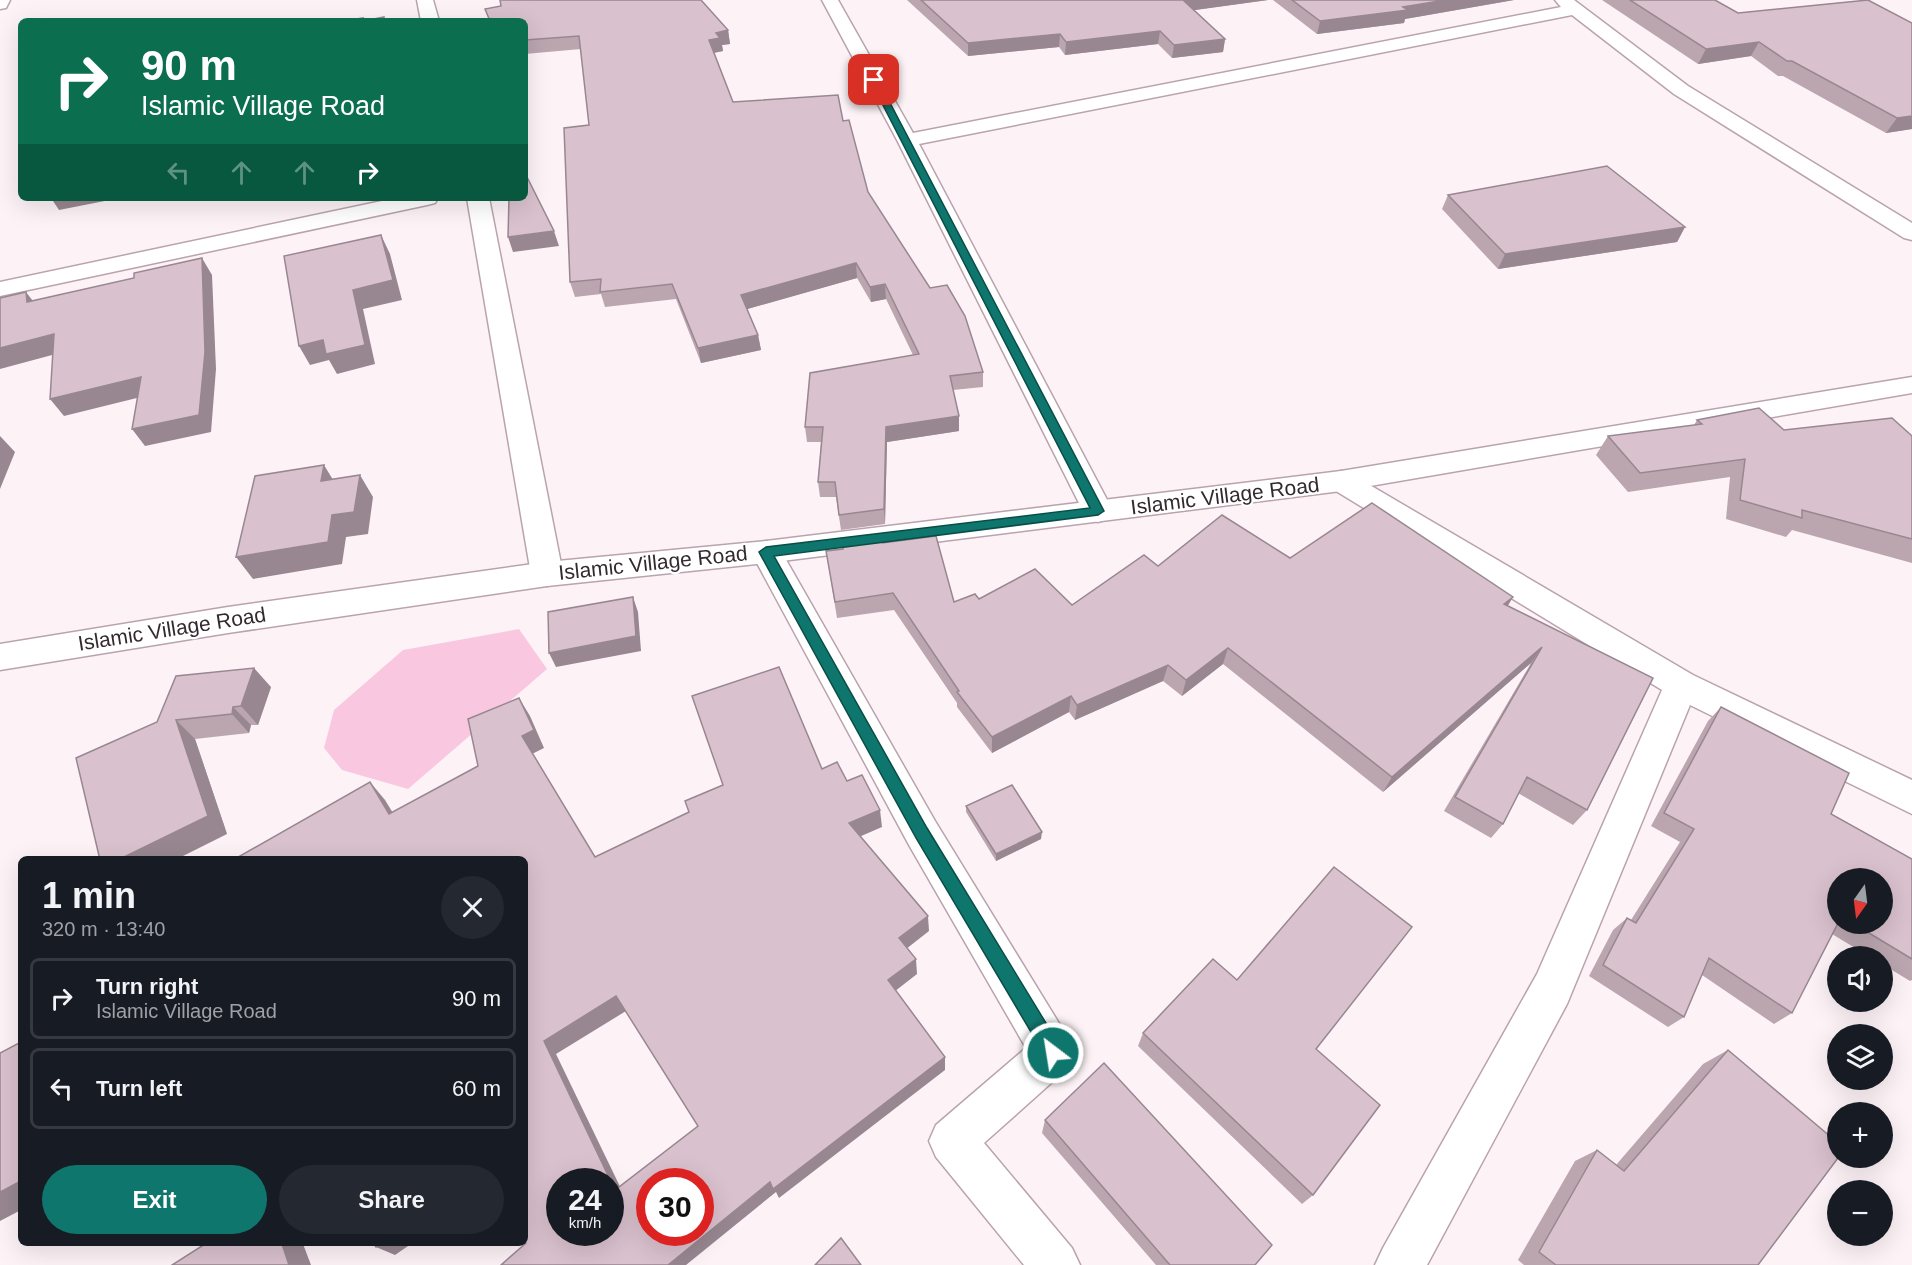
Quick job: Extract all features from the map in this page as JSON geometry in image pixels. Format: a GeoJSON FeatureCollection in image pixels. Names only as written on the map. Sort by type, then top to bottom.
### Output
{"type":"FeatureCollection","features":[{"type":"Feature","properties":{"kind":"street"},"geometry":{"type":"LineString","coordinates":[[424,0],[429,18]]}},
{"type":"Feature","properties":{"kind":"street"},"geometry":{"type":"LineString","coordinates":[[830,0],[907,140],[1098,511]]}},
{"type":"Feature","properties":{"kind":"street"},"geometry":{"type":"LineString","coordinates":[[907,140],[1570,4],[1681,90],[1912,233]]}},
{"type":"Feature","properties":{"kind":"street"},"geometry":{"type":"LineString","coordinates":[[0,289],[413,201]]}},
{"type":"Feature","properties":{"kind":"street"},"geometry":{"type":"LineString","coordinates":[[479,201],[547,574]]}},
{"type":"Feature","properties":{"kind":"street","name":"Islamic Village Road"},"geometry":{"type":"LineString","coordinates":[[0,657],[547,574],[766,552],[1341,482],[1912,385]]}},
{"type":"Feature","properties":{"kind":"street"},"geometry":{"type":"LineString","coordinates":[[1341,482],[1681,684],[1912,798]]}},
{"type":"Feature","properties":{"kind":"street"},"geometry":{"type":"LineString","coordinates":[[766,552],[922,833],[1053,1053],[952,1141],[1055,1265]]}},
{"type":"Feature","properties":{"kind":"street"},"geometry":{"type":"LineString","coordinates":[[1401,1265],[1552,989],[1681,684]]}},
{"type":"Feature","properties":{"kind":"shaded area"},"geometry":{"type":"Polygon","coordinates":[[[519,629],[547,669],[408,789],[342,770],[324,748],[334,710],[403,650],[519,629]]]}},
{"type":"Feature","properties":{"kind":"building"},"geometry":{"type":"Polygon","coordinates":[[[500,0],[701,0],[728,30],[716,33],[720,38],[709,40],[733,102],[838,95],[843,121],[849,120],[868,192],[930,288],[947,285],[965,316],[983,372],[950,376],[959,416],[886,427],[884,509],[839,515],[835,482],[818,482],[823,427],[805,427],[810,373],[919,354],[885,284],[870,287],[856,263],[741,295],[758,335],[698,348],[672,284],[600,292],[601,279],[570,282],[564,128],[589,125],[579,36],[528,40],[528,18],[489,18],[485,9],[501,6],[500,0]]]}},
{"type":"Feature","properties":{"kind":"building"},"geometry":{"type":"Polygon","coordinates":[[[921,0],[1183,0],[1225,39],[1174,45],[1160,31],[1066,42],[1060,34],[968,43],[921,0]]]}},
{"type":"Feature","properties":{"kind":"building"},"geometry":{"type":"Polygon","coordinates":[[[1292,0],[1446,0],[1403,7],[1408,10],[1320,21],[1292,0]]]}},
{"type":"Feature","properties":{"kind":"building"},"geometry":{"type":"Polygon","coordinates":[[[1630,0],[1715,0],[1738,13],[1868,0],[1912,23],[1912,116],[1897,118],[1792,61],[1787,61],[1759,42],[1706,49],[1630,0]]]}},
{"type":"Feature","properties":{"kind":"building"},"geometry":{"type":"Polygon","coordinates":[[[1607,166],[1685,227],[1505,254],[1448,195],[1607,166]]]}},
{"type":"Feature","properties":{"kind":"building"},"geometry":{"type":"Polygon","coordinates":[[[528,179],[554,231],[508,237],[509,201],[528,201],[528,179]]]}},
{"type":"Feature","properties":{"kind":"building"},"geometry":{"type":"Polygon","coordinates":[[[381,235],[393,280],[353,290],[365,345],[326,354],[323,340],[299,346],[284,256],[381,235]]]}},
{"type":"Feature","properties":{"kind":"building"},"geometry":{"type":"Polygon","coordinates":[[[202,258],[205,352],[199,415],[132,429],[141,377],[50,399],[54,334],[0,348],[0,298],[26,292],[27,302],[134,278],[134,273],[202,258]]]}},
{"type":"Feature","properties":{"kind":"building"},"geometry":{"type":"Polygon","coordinates":[[[1759,408],[1784,430],[1892,418],[1912,436],[1912,539],[1802,510],[1802,518],[1740,500],[1745,459],[1640,473],[1608,436],[1702,424],[1697,420],[1759,408]]]}},
{"type":"Feature","properties":{"kind":"building"},"geometry":{"type":"Polygon","coordinates":[[[324,465],[321,481],[360,475],[354,512],[332,515],[328,542],[236,557],[255,476],[324,465]]]}},
{"type":"Feature","properties":{"kind":"building"},"geometry":{"type":"Polygon","coordinates":[[[1372,503],[1513,597],[1504,604],[1653,678],[1587,810],[1527,777],[1503,824],[1455,797],[1542,647],[1392,777],[1228,648],[1186,680],[1168,665],[1077,705],[1071,696],[992,737],[957,692],[959,691],[893,593],[835,602],[826,551],[843,549],[842,539],[884,534],[883,543],[936,536],[954,602],[975,594],[979,599],[1035,569],[1072,605],[1144,555],[1158,566],[1222,515],[1290,558],[1372,503]]]}},
{"type":"Feature","properties":{"kind":"building"},"geometry":{"type":"Polygon","coordinates":[[[633,597],[636,636],[549,653],[548,612],[633,597]]]}},
{"type":"Feature","properties":{"kind":"building"},"geometry":{"type":"Polygon","coordinates":[[[779,667],[822,769],[837,762],[847,781],[862,775],[880,810],[849,823],[928,916],[899,938],[916,959],[888,980],[945,1057],[773,1189],[770,1182],[714,1228],[714,1168],[644,1168],[698,1126],[616,996],[544,1041],[605,1168],[546,1168],[546,1246],[624,1246],[624,1183],[636,1174],[636,1246],[691,1246],[668,1265],[501,1265],[523,1246],[528,1246],[528,856],[240,856],[370,782],[389,814],[478,766],[468,719],[519,698],[534,730],[522,736],[595,857],[689,812],[685,801],[723,785],[692,696],[779,667]]]}},
{"type":"Feature","properties":{"kind":"building"},"geometry":{"type":"Polygon","coordinates":[[[254,668],[241,706],[233,707],[232,714],[176,720],[208,816],[126,856],[99,856],[76,758],[157,722],[176,676],[254,668]]]}},
{"type":"Feature","properties":{"kind":"building"},"geometry":{"type":"Polygon","coordinates":[[[1721,707],[1849,773],[1831,814],[1912,859],[1912,959],[1871,934],[1893,934],[1893,868],[1827,868],[1827,934],[1832,934],[1792,1013],[1709,958],[1684,1017],[1603,965],[1627,918],[1636,923],[1694,829],[1664,813],[1721,707]]]}},
{"type":"Feature","properties":{"kind":"building"},"geometry":{"type":"Polygon","coordinates":[[[1012,785],[1042,832],[996,854],[966,806],[1012,785]]]}},
{"type":"Feature","properties":{"kind":"building"},"geometry":{"type":"Polygon","coordinates":[[[1334,867],[1412,927],[1316,1049],[1380,1105],[1313,1195],[1143,1033],[1213,959],[1237,980],[1334,867]]]}},
{"type":"Feature","properties":{"kind":"building"},"geometry":{"type":"Polygon","coordinates":[[[18,1044],[18,1183],[0,1192],[0,1053],[18,1044]]]}},
{"type":"Feature","properties":{"kind":"building"},"geometry":{"type":"Polygon","coordinates":[[[1728,1050],[1827,1134],[1827,1168],[1831,1168],[1758,1265],[1556,1265],[1539,1252],[1597,1150],[1624,1171],[1728,1050]]]}},
{"type":"Feature","properties":{"kind":"building"},"geometry":{"type":"Polygon","coordinates":[[[1104,1063],[1272,1245],[1255,1265],[1170,1265],[1045,1120],[1104,1063]]]}},
{"type":"Feature","properties":{"kind":"building"},"geometry":{"type":"Polygon","coordinates":[[[841,1238],[861,1265],[815,1265],[841,1238]]]}},
{"type":"Feature","properties":{"kind":"building"},"geometry":{"type":"Polygon","coordinates":[[[202,1246],[283,1246],[289,1265],[172,1265],[202,1246]]]}},
{"type":"Feature","properties":{"kind":"route"},"geometry":{"type":"LineString","coordinates":[[874,80],[1098,511],[766,552],[922,833],[1053,1053]]}}]}
